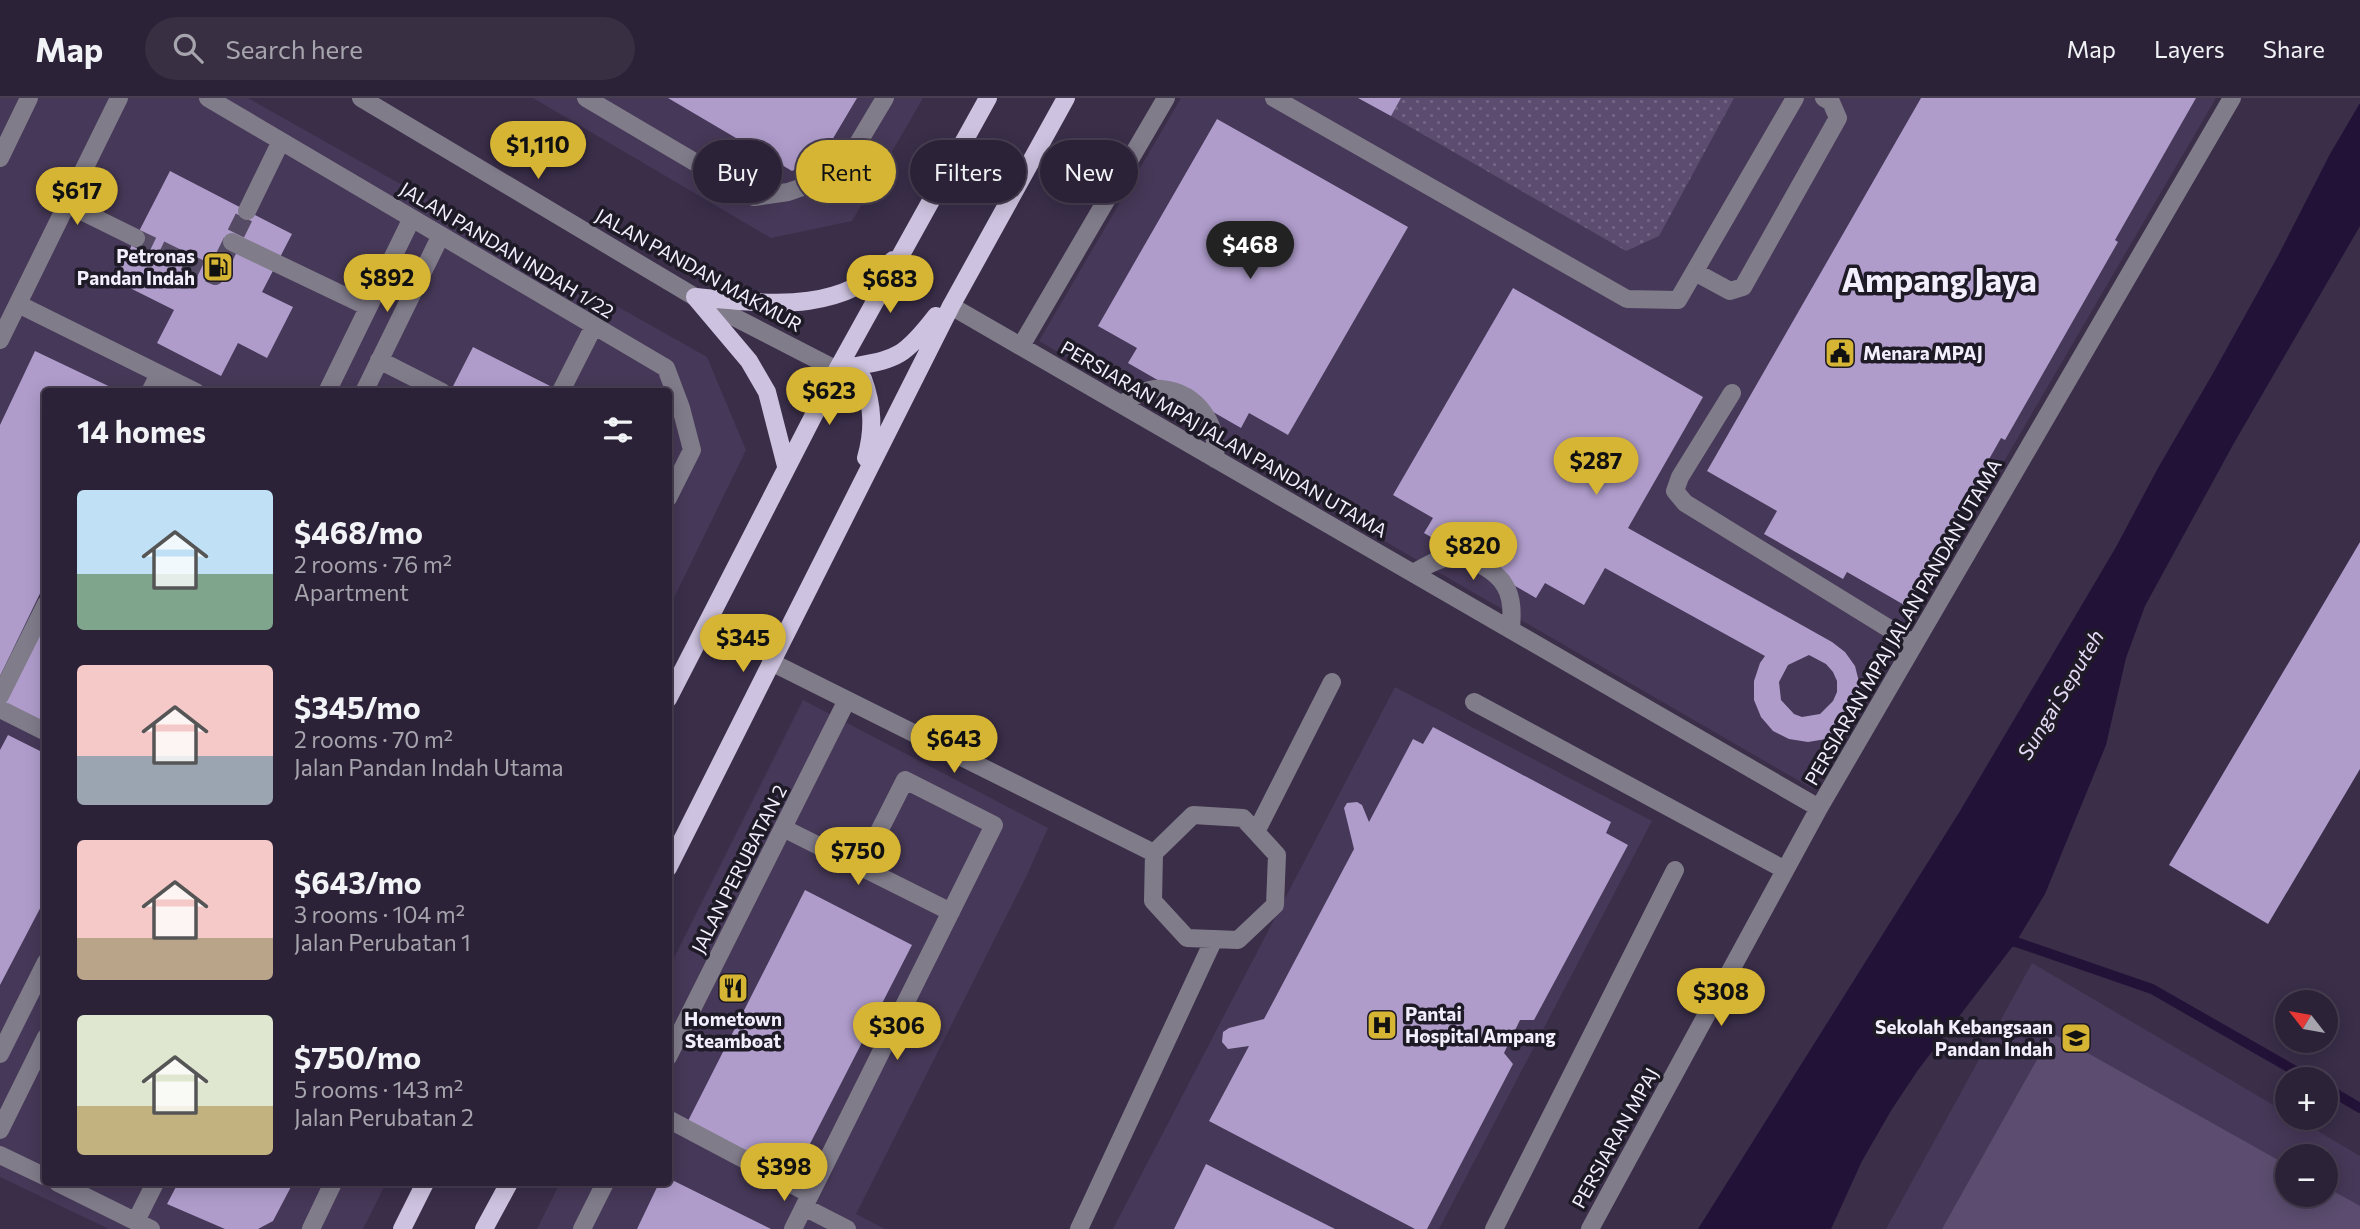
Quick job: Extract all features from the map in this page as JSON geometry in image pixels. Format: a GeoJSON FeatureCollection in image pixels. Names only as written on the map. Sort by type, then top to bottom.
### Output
{"type":"FeatureCollection","features":[{"type":"Feature","properties":{"kind":"main road"},"geometry":{"type":"LineString","coordinates":[[672,691],[837,370],[988,98]]}},
{"type":"Feature","properties":{"kind":"main road"},"geometry":{"type":"LineString","coordinates":[[672,860],[951,306],[1066,98]]}},
{"type":"Feature","properties":{"kind":"main road"},"geometry":{"type":"LineString","coordinates":[[695,297],[782,304],[832,297],[867,282],[891,263],[909,241]]}},
{"type":"Feature","properties":{"kind":"main road"},"geometry":{"type":"LineString","coordinates":[[837,370],[885,362],[901,354],[915,343],[967,277]]}},
{"type":"Feature","properties":{"kind":"main road"},"geometry":{"type":"LineString","coordinates":[[695,297],[749,361],[767,392],[786,466]]}},
{"type":"Feature","properties":{"kind":"main road"},"geometry":{"type":"LineString","coordinates":[[837,370],[863,379],[872,412],[870,443],[853,498]]}},
{"type":"Feature","properties":{"kind":"main road"},"geometry":{"type":"LineString","coordinates":[[402,1229],[424,1186]]}},
{"type":"Feature","properties":{"kind":"main road"},"geometry":{"type":"LineString","coordinates":[[484,1229],[507,1186]]}},
{"type":"Feature","properties":{"kind":"street"},"geometry":{"type":"LineString","coordinates":[[0,340],[119,98]]}},
{"type":"Feature","properties":{"kind":"street","name":"JALAN PANDAN INDAH 1/22"},"geometry":{"type":"LineString","coordinates":[[208,98],[666,368],[681,408],[692,450],[672,490]]}},
{"type":"Feature","properties":{"kind":"street","name":"JALAN PANDAN MAKMUR"},"geometry":{"type":"LineString","coordinates":[[361,98],[695,297],[837,370]]}},
{"type":"Feature","properties":{"kind":"street"},"geometry":{"type":"LineString","coordinates":[[586,98],[754,197],[788,192],[823,180],[848,160],[884,98]]}},
{"type":"Feature","properties":{"kind":"street"},"geometry":{"type":"LineString","coordinates":[[1021,346],[1166,98]]}},
{"type":"Feature","properties":{"kind":"street"},"geometry":{"type":"LineString","coordinates":[[1274,98],[1627,299],[1678,300],[1795,98]]}},
{"type":"Feature","properties":{"kind":"street"},"geometry":{"type":"LineString","coordinates":[[1695,271],[1730,291],[1743,287],[1838,118],[1831,102],[1824,98]]}},
{"type":"Feature","properties":{"kind":"street","name":"PERSIARAN MPAJ JALAN PANDAN UTAMA"},"geometry":{"type":"LineString","coordinates":[[951,306],[1819,808],[2232,98]]}},
{"type":"Feature","properties":{"kind":"street"},"geometry":{"type":"LineString","coordinates":[[0,158],[29,100]]}},
{"type":"Feature","properties":{"kind":"street"},"geometry":{"type":"LineString","coordinates":[[247,211],[281,141]]}},
{"type":"Feature","properties":{"kind":"street"},"geometry":{"type":"LineString","coordinates":[[67,204],[136,238]]}},
{"type":"Feature","properties":{"kind":"street"},"geometry":{"type":"LineString","coordinates":[[329,388],[412,218]]}},
{"type":"Feature","properties":{"kind":"street"},"geometry":{"type":"LineString","coordinates":[[366,388],[441,235]]}},
{"type":"Feature","properties":{"kind":"street"},"geometry":{"type":"LineString","coordinates":[[232,242],[369,307]]}},
{"type":"Feature","properties":{"kind":"street"},"geometry":{"type":"LineString","coordinates":[[18,304],[188,388]]}},
{"type":"Feature","properties":{"kind":"street"},"geometry":{"type":"LineString","coordinates":[[563,388],[594,326]]}},
{"type":"Feature","properties":{"kind":"street"},"geometry":{"type":"LineString","coordinates":[[379,360],[434,388]]}},
{"type":"Feature","properties":{"kind":"street"},"geometry":{"type":"LineString","coordinates":[[152,388],[159,374]]}},
{"type":"Feature","properties":{"kind":"street"},"geometry":{"type":"LineString","coordinates":[[1122,404],[1140,393],[1161,388],[1189,397],[1210,418],[1217,444],[1215,459]]}},
{"type":"Feature","properties":{"kind":"street"},"geometry":{"type":"LineString","coordinates":[[1732,393],[1680,477],[1675,491],[1685,503],[1914,644]]}},
{"type":"Feature","properties":{"kind":"street"},"geometry":{"type":"LineString","coordinates":[[1413,573],[1435,561],[1457,556],[1484,565],[1505,585],[1512,611],[1511,629]]}},
{"type":"Feature","properties":{"kind":"street"},"geometry":{"type":"LineString","coordinates":[[0,696],[42,612]]}},
{"type":"Feature","properties":{"kind":"street"},"geometry":{"type":"LineString","coordinates":[[771,662],[1154,853]]}},
{"type":"Feature","properties":{"kind":"street"},"geometry":{"type":"LineString","coordinates":[[1256,832],[1332,682]]}},
{"type":"Feature","properties":{"kind":"street","name":"JALAN PERUBATAN 2"},"geometry":{"type":"LineString","coordinates":[[672,1049],[847,700]]}},
{"type":"Feature","properties":{"kind":"street"},"geometry":{"type":"LineString","coordinates":[[1474,702],[1785,870]]}},
{"type":"Feature","properties":{"kind":"street"},"geometry":{"type":"LineString","coordinates":[[0,709],[42,730]]}},
{"type":"Feature","properties":{"kind":"street"},"geometry":{"type":"LineString","coordinates":[[793,1229],[994,825],[905,780],[862,867]]}},
{"type":"Feature","properties":{"kind":"street","name":"PERSIARAN MPAJ"},"geometry":{"type":"LineString","coordinates":[[1590,1229],[1819,808]]}},
{"type":"Feature","properties":{"kind":"street"},"geometry":{"type":"LineString","coordinates":[[1193,815],[1243,818],[1277,855],[1275,905],[1238,940],[1187,938],[1153,901],[1154,853],[1193,815]]}},
{"type":"Feature","properties":{"kind":"street"},"geometry":{"type":"LineString","coordinates":[[783,828],[951,912]]}},
{"type":"Feature","properties":{"kind":"street"},"geometry":{"type":"LineString","coordinates":[[1494,1229],[1675,870]]}},
{"type":"Feature","properties":{"kind":"street"},"geometry":{"type":"LineString","coordinates":[[1079,1229],[1214,939]]}},
{"type":"Feature","properties":{"kind":"street"},"geometry":{"type":"LineString","coordinates":[[0,1054],[42,970]]}},
{"type":"Feature","properties":{"kind":"street"},"geometry":{"type":"LineString","coordinates":[[0,1129],[42,1045]]}},
{"type":"Feature","properties":{"kind":"street"},"geometry":{"type":"LineString","coordinates":[[672,1121],[807,1201],[848,1229]]}},
{"type":"Feature","properties":{"kind":"street"},"geometry":{"type":"LineString","coordinates":[[0,1155],[42,1175]]}},
{"type":"Feature","properties":{"kind":"street"},"geometry":{"type":"LineString","coordinates":[[64,1186],[144,1225],[154,1186]]}},
{"type":"Feature","properties":{"kind":"street"},"geometry":{"type":"LineString","coordinates":[[311,1229],[332,1186]]}},
{"type":"Feature","properties":{"kind":"street"},"geometry":{"type":"LineString","coordinates":[[582,1229],[604,1186]]}},
{"type":"Feature","properties":{"kind":"shaded area"},"geometry":{"type":"Polygon","coordinates":[[[0,98],[248,98],[707,357],[746,450],[672,602],[672,388],[42,388],[42,1186],[384,1186],[363,1229],[109,1229],[0,1177],[0,98]]]}},
{"type":"Feature","properties":{"kind":"shaded area"},"geometry":{"type":"Polygon","coordinates":[[[533,98],[923,98],[896,145],[896,140],[796,140],[796,203],[862,203],[852,221],[771,238],[712,203],[782,203],[782,140],[693,140],[693,192],[533,98]]]}},
{"type":"Feature","properties":{"kind":"shaded area"},"geometry":{"type":"Polygon","coordinates":[[[1181,98],[2216,98],[1813,789],[1039,341],[1120,203],[1138,203],[1138,172],[1181,98]]]}},
{"type":"Feature","properties":{"kind":"shaded area"},"geometry":{"type":"Polygon","coordinates":[[[1401,98],[1734,98],[1659,236],[1626,251],[1391,116],[1401,98]]]}},
{"type":"Feature","properties":{"kind":"shaded area","name":"Pantai Hospital Ampang"},"geometry":{"type":"Polygon","coordinates":[[[1395,687],[1652,821],[1439,1229],[1113,1229],[1395,687]]]}},
{"type":"Feature","properties":{"kind":"shaded area"},"geometry":{"type":"Polygon","coordinates":[[[803,700],[1048,828],[1026,877],[856,1214],[885,1229],[537,1229],[558,1186],[672,1186],[672,962],[803,700]]]}},
{"type":"Feature","properties":{"kind":"shaded area","name":"Sekolah Kebangsaan Pandan Indah"},"geometry":{"type":"Polygon","coordinates":[[[2032,963],[2275,1106],[2275,1130],[2316,1130],[2360,1156],[2360,1229],[1886,1229],[2032,963]]]}},
{"type":"Feature","properties":{"kind":"shaded area"},"geometry":{"type":"Polygon","coordinates":[[[2052,1033],[2275,1158],[2275,1207],[2338,1207],[2338,1194],[2360,1206],[2360,1229],[1942,1229],[2052,1033]]]}},
{"type":"Feature","properties":{"kind":"water","name":"Sungai Seputeh"},"geometry":{"type":"Polygon","coordinates":[[[2360,103],[2360,226],[2234,443],[2145,606],[2126,658],[2106,745],[2045,894],[2016,942],[1918,1070],[1892,1109],[1862,1161],[1831,1229],[1698,1229],[1960,811],[2116,547],[2360,103]]]}},
{"type":"Feature","properties":{"kind":"building"},"geometry":{"type":"Polygon","coordinates":[[[668,98],[857,98],[832,140],[796,140],[796,169],[792,171],[782,165],[782,140],[739,140],[668,98]]]}},
{"type":"Feature","properties":{"kind":"building"},"geometry":{"type":"Polygon","coordinates":[[[1358,98],[1401,98],[1391,116],[1358,98]]]}},
{"type":"Feature","properties":{"kind":"building"},"geometry":{"type":"Polygon","coordinates":[[[1921,98],[2196,98],[2115,240],[2118,242],[2005,440],[2001,438],[1906,606],[1847,572],[1843,579],[1764,534],[1777,511],[1707,471],[1921,98]]]}},
{"type":"Feature","properties":{"kind":"building"},"geometry":{"type":"Polygon","coordinates":[[[1217,119],[1408,227],[1288,435],[1249,413],[1241,428],[1128,363],[1137,348],[1098,326],[1217,119]]]}},
{"type":"Feature","properties":{"kind":"building"},"geometry":{"type":"Polygon","coordinates":[[[170,171],[292,234],[262,292],[293,307],[267,358],[238,343],[221,376],[157,343],[174,310],[114,280],[170,171]]]}},
{"type":"Feature","properties":{"kind":"building"},"geometry":{"type":"Polygon","coordinates":[[[1513,288],[1703,397],[1628,528],[1832,642],[1845,652],[1855,666],[1859,682],[1859,699],[1853,715],[1842,729],[1826,739],[1808,742],[1789,739],[1773,731],[1761,717],[1754,700],[1754,681],[1765,656],[1605,568],[1584,605],[1545,583],[1536,598],[1424,533],[1433,518],[1393,495],[1513,288]],[[1809,655],[1788,665],[1779,682],[1781,700],[1794,714],[1802,717],[1820,714],[1833,701],[1837,692],[1837,681],[1826,664],[1809,655]]]}},
{"type":"Feature","properties":{"kind":"building"},"geometry":{"type":"Polygon","coordinates":[[[473,347],[554,388],[452,388],[473,347]]]}},
{"type":"Feature","properties":{"kind":"building"},"geometry":{"type":"Polygon","coordinates":[[[35,351],[113,388],[42,388],[42,589],[0,676],[0,425],[35,351]]]}},
{"type":"Feature","properties":{"kind":"building"},"geometry":{"type":"Polygon","coordinates":[[[2360,542],[2360,769],[2268,924],[2169,865],[2360,542]]]}},
{"type":"Feature","properties":{"kind":"building"},"geometry":{"type":"Polygon","coordinates":[[[42,629],[42,724],[4,705],[42,629]]]}},
{"type":"Feature","properties":{"kind":"building","name":"Pantai Hospital Ampang"},"geometry":{"type":"Polygon","coordinates":[[[1433,727],[1611,822],[1606,833],[1628,845],[1534,1020],[1520,1020],[1504,1053],[1513,1064],[1427,1229],[1415,1229],[1209,1121],[1249,1046],[1228,1049],[1222,1042],[1223,1032],[1264,1019],[1354,849],[1344,808],[1347,803],[1357,802],[1362,805],[1369,822],[1413,739],[1423,744],[1433,727]]]}},
{"type":"Feature","properties":{"kind":"building"},"geometry":{"type":"Polygon","coordinates":[[[8,735],[42,752],[42,905],[0,985],[0,750],[8,735]]]}},
{"type":"Feature","properties":{"kind":"building"},"geometry":{"type":"Polygon","coordinates":[[[805,890],[912,945],[794,1175],[688,1121],[805,890]]]}},
{"type":"Feature","properties":{"kind":"building"},"geometry":{"type":"Polygon","coordinates":[[[1206,1164],[1335,1229],[1174,1229],[1206,1164]]]}},
{"type":"Feature","properties":{"kind":"building"},"geometry":{"type":"Polygon","coordinates":[[[672,1180],[771,1229],[637,1229],[658,1186],[672,1186],[672,1180]]]}},
{"type":"Feature","properties":{"kind":"building"},"geometry":{"type":"Polygon","coordinates":[[[176,1186],[291,1186],[273,1221],[258,1229],[225,1229],[167,1204],[176,1186]]]}},
{"type":"Feature","properties":{"kind":"waterway"},"geometry":{"type":"LineString","coordinates":[[2002,942],[2016,942],[2152,989],[2288,1067]]}},
{"type":"Feature","properties":{"kind":"waterway"},"geometry":{"type":"LineString","coordinates":[[2338,1095],[2360,1108]]}},
{"type":"Feature","properties":{"kind":"tunnel"},"geometry":{"type":"LineString","coordinates":[[136,238],[215,276],[247,211]]}},
{"type":"Feature","properties":{"kind":"place","name":"Petronas Pandan Indah"},"geometry":{"type":"Point","coordinates":[218,267]}},
{"type":"Feature","properties":{"kind":"place","name":"Menara MPAJ"},"geometry":{"type":"Point","coordinates":[1840,353]}},
{"type":"Feature","properties":{"kind":"place","name":"Hometown Steamboat"},"geometry":{"type":"Point","coordinates":[733,988]}},
{"type":"Feature","properties":{"kind":"place","name":"Pantai Hospital Ampang"},"geometry":{"type":"Point","coordinates":[1382,1025]}},
{"type":"Feature","properties":{"kind":"place","name":"Sekolah Kebangsaan Pandan Indah"},"geometry":{"type":"Point","coordinates":[2076,1038]}},
{"type":"Feature","properties":{"kind":"district","name":"Ampang Jaya"},"geometry":{"type":"Point","coordinates":[1939,280]}}]}
